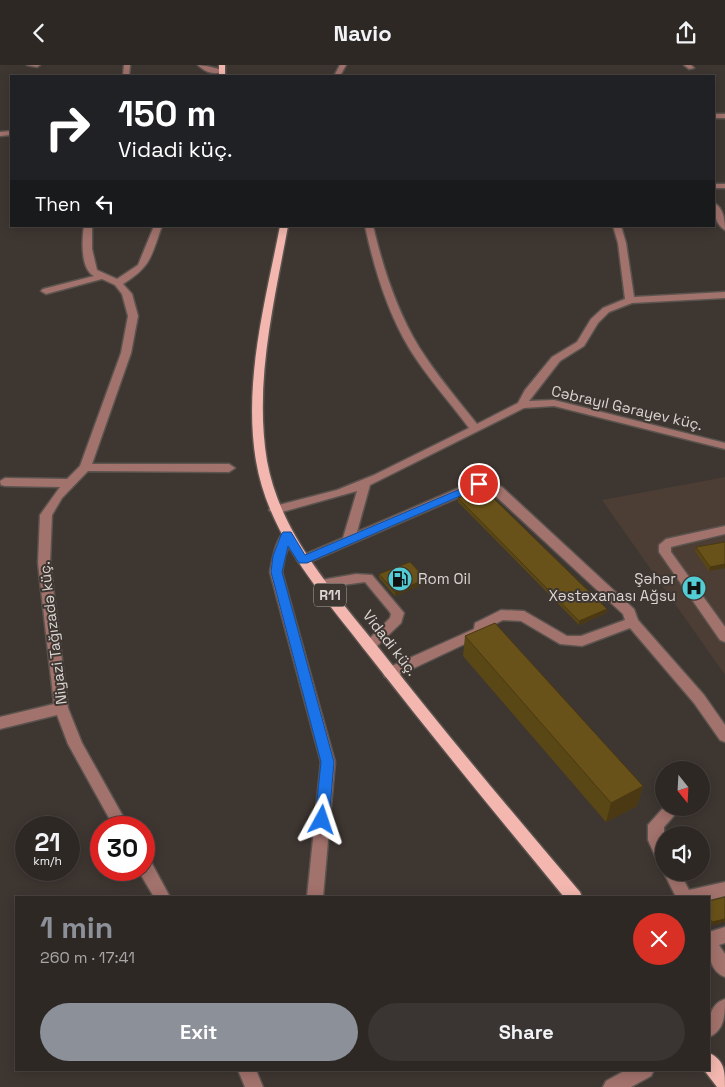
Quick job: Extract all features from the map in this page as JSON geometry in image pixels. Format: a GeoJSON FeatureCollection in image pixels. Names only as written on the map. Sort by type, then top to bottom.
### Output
{"type":"FeatureCollection","features":[{"type":"Feature","properties":{"kind":"main road","name":"Vidadi küç."},"geometry":{"type":"LineString","coordinates":[[284,227],[264,333],[258,392],[258,435],[262,465],[275,510],[287,535],[303,560],[369,646],[573,896]]}},
{"type":"Feature","properties":{"kind":"main road"},"geometry":{"type":"LineString","coordinates":[[710,1063],[725,1082]]}},
{"type":"Feature","properties":{"kind":"street"},"geometry":{"type":"LineString","coordinates":[[30,65],[37,65]]}},
{"type":"Feature","properties":{"kind":"street"},"geometry":{"type":"LineString","coordinates":[[201,65],[208,74],[222,71]]}},
{"type":"Feature","properties":{"kind":"street"},"geometry":{"type":"LineString","coordinates":[[715,207],[725,227]]}},
{"type":"Feature","properties":{"kind":"street"},"geometry":{"type":"LineString","coordinates":[[88,227],[86,240],[89,263],[93,272],[118,283],[142,266],[158,227]]}},
{"type":"Feature","properties":{"kind":"street"},"geometry":{"type":"LineString","coordinates":[[369,227],[373,248],[400,322],[415,348],[475,429]]}},
{"type":"Feature","properties":{"kind":"street"},"geometry":{"type":"LineString","coordinates":[[617,227],[622,243],[630,300]]}},
{"type":"Feature","properties":{"kind":"street"},"geometry":{"type":"LineString","coordinates":[[46,291],[104,276]]}},
{"type":"Feature","properties":{"kind":"street","name":"Niyazi Tağızadə küç."},"geometry":{"type":"LineString","coordinates":[[116,816],[75,744],[61,708],[44,563],[46,515],[69,483],[84,467],[126,353],[133,316],[127,294],[118,283]]}},
{"type":"Feature","properties":{"kind":"street"},"geometry":{"type":"LineString","coordinates":[[275,510],[341,493],[522,405],[529,392],[556,359],[581,344],[594,321],[606,310],[630,300],[725,295]]}},
{"type":"Feature","properties":{"kind":"street","name":"Cəbrayıl Gərayev küç."},"geometry":{"type":"LineString","coordinates":[[522,405],[554,403],[725,445]]}},
{"type":"Feature","properties":{"kind":"street"},"geometry":{"type":"LineString","coordinates":[[84,467],[229,468]]}},
{"type":"Feature","properties":{"kind":"street"},"geometry":{"type":"LineString","coordinates":[[5,482],[69,483]]}},
{"type":"Feature","properties":{"kind":"street"},"geometry":{"type":"LineString","coordinates":[[348,541],[364,483]]}},
{"type":"Feature","properties":{"kind":"street"},"geometry":{"type":"LineString","coordinates":[[303,560],[479,484],[490,485],[498,490],[629,612],[632,623],[699,699],[725,736]]}},
{"type":"Feature","properties":{"kind":"street"},"geometry":{"type":"LineString","coordinates":[[725,530],[670,542],[665,545],[665,553],[725,637]]}},
{"type":"Feature","properties":{"kind":"street"},"geometry":{"type":"LineString","coordinates":[[287,535],[279,556],[276,572],[328,762],[315,896]]}},
{"type":"Feature","properties":{"kind":"street"},"geometry":{"type":"LineString","coordinates":[[322,584],[356,578],[368,579],[398,613],[396,620],[369,646]]}},
{"type":"Feature","properties":{"kind":"street"},"geometry":{"type":"LineString","coordinates":[[481,631],[480,627],[501,615],[524,616],[565,641],[582,641],[632,623]]}},
{"type":"Feature","properties":{"kind":"street"},"geometry":{"type":"LineString","coordinates":[[390,673],[481,631],[488,632],[496,637]]}},
{"type":"Feature","properties":{"kind":"street"},"geometry":{"type":"LineString","coordinates":[[0,723],[61,708]]}},
{"type":"Feature","properties":{"kind":"street"},"geometry":{"type":"LineString","coordinates":[[656,826],[665,816]]}},
{"type":"Feature","properties":{"kind":"street"},"geometry":{"type":"LineString","coordinates":[[153,881],[161,896]]}},
{"type":"Feature","properties":{"kind":"street"},"geometry":{"type":"LineString","coordinates":[[676,881],[684,896]]}},
{"type":"Feature","properties":{"kind":"street"},"geometry":{"type":"LineString","coordinates":[[694,896],[725,889]]}},
{"type":"Feature","properties":{"kind":"street"},"geometry":{"type":"LineString","coordinates":[[710,940],[725,935]]}},
{"type":"Feature","properties":{"kind":"street"},"geometry":{"type":"LineString","coordinates":[[710,946],[725,969]]}},
{"type":"Feature","properties":{"kind":"street"},"geometry":{"type":"LineString","coordinates":[[710,1026],[725,1007]]}},
{"type":"Feature","properties":{"kind":"street"},"geometry":{"type":"LineString","coordinates":[[247,1071],[254,1087]]}},
{"type":"Feature","properties":{"kind":"street"},"geometry":{"type":"LineString","coordinates":[[612,1087],[643,1071]]}},
{"type":"Feature","properties":{"kind":"shaded area","name":"Şəhər Xəstəxanası Ağsu"},"geometry":{"type":"Polygon","coordinates":[[[725,477],[725,675],[602,500],[725,477]]]}},
{"type":"Feature","properties":{"kind":"building"},"geometry":{"type":"Polygon","coordinates":[[[484,489],[607,609],[579,621],[458,498],[484,489]]]}},
{"type":"Feature","properties":{"kind":"building"},"geometry":{"type":"Polygon","coordinates":[[[725,542],[725,564],[710,567],[696,547],[725,542]]]}},
{"type":"Feature","properties":{"kind":"building"},"geometry":{"type":"Polygon","coordinates":[[[410,562],[426,579],[395,592],[379,574],[410,562]]]}},
{"type":"Feature","properties":{"kind":"building"},"geometry":{"type":"Polygon","coordinates":[[[495,623],[643,786],[611,803],[465,636],[495,623]]]}},
{"type":"Feature","properties":{"kind":"building"},"geometry":{"type":"Polygon","coordinates":[[[725,897],[725,919],[712,922],[710,919],[710,901],[725,897]]]}},
{"type":"Feature","properties":{"kind":"place","name":"Rom Oil"},"geometry":{"type":"Point","coordinates":[400,579]}},
{"type":"Feature","properties":{"kind":"place","name":"Şəhər Xəstəxanası Ağsu"},"geometry":{"type":"Point","coordinates":[694,588]}},
{"type":"Feature","properties":{"kind":"route"},"geometry":{"type":"LineString","coordinates":[[322,820],[328,762],[276,572],[279,556],[287,535],[303,560],[479,484]]}}]}
